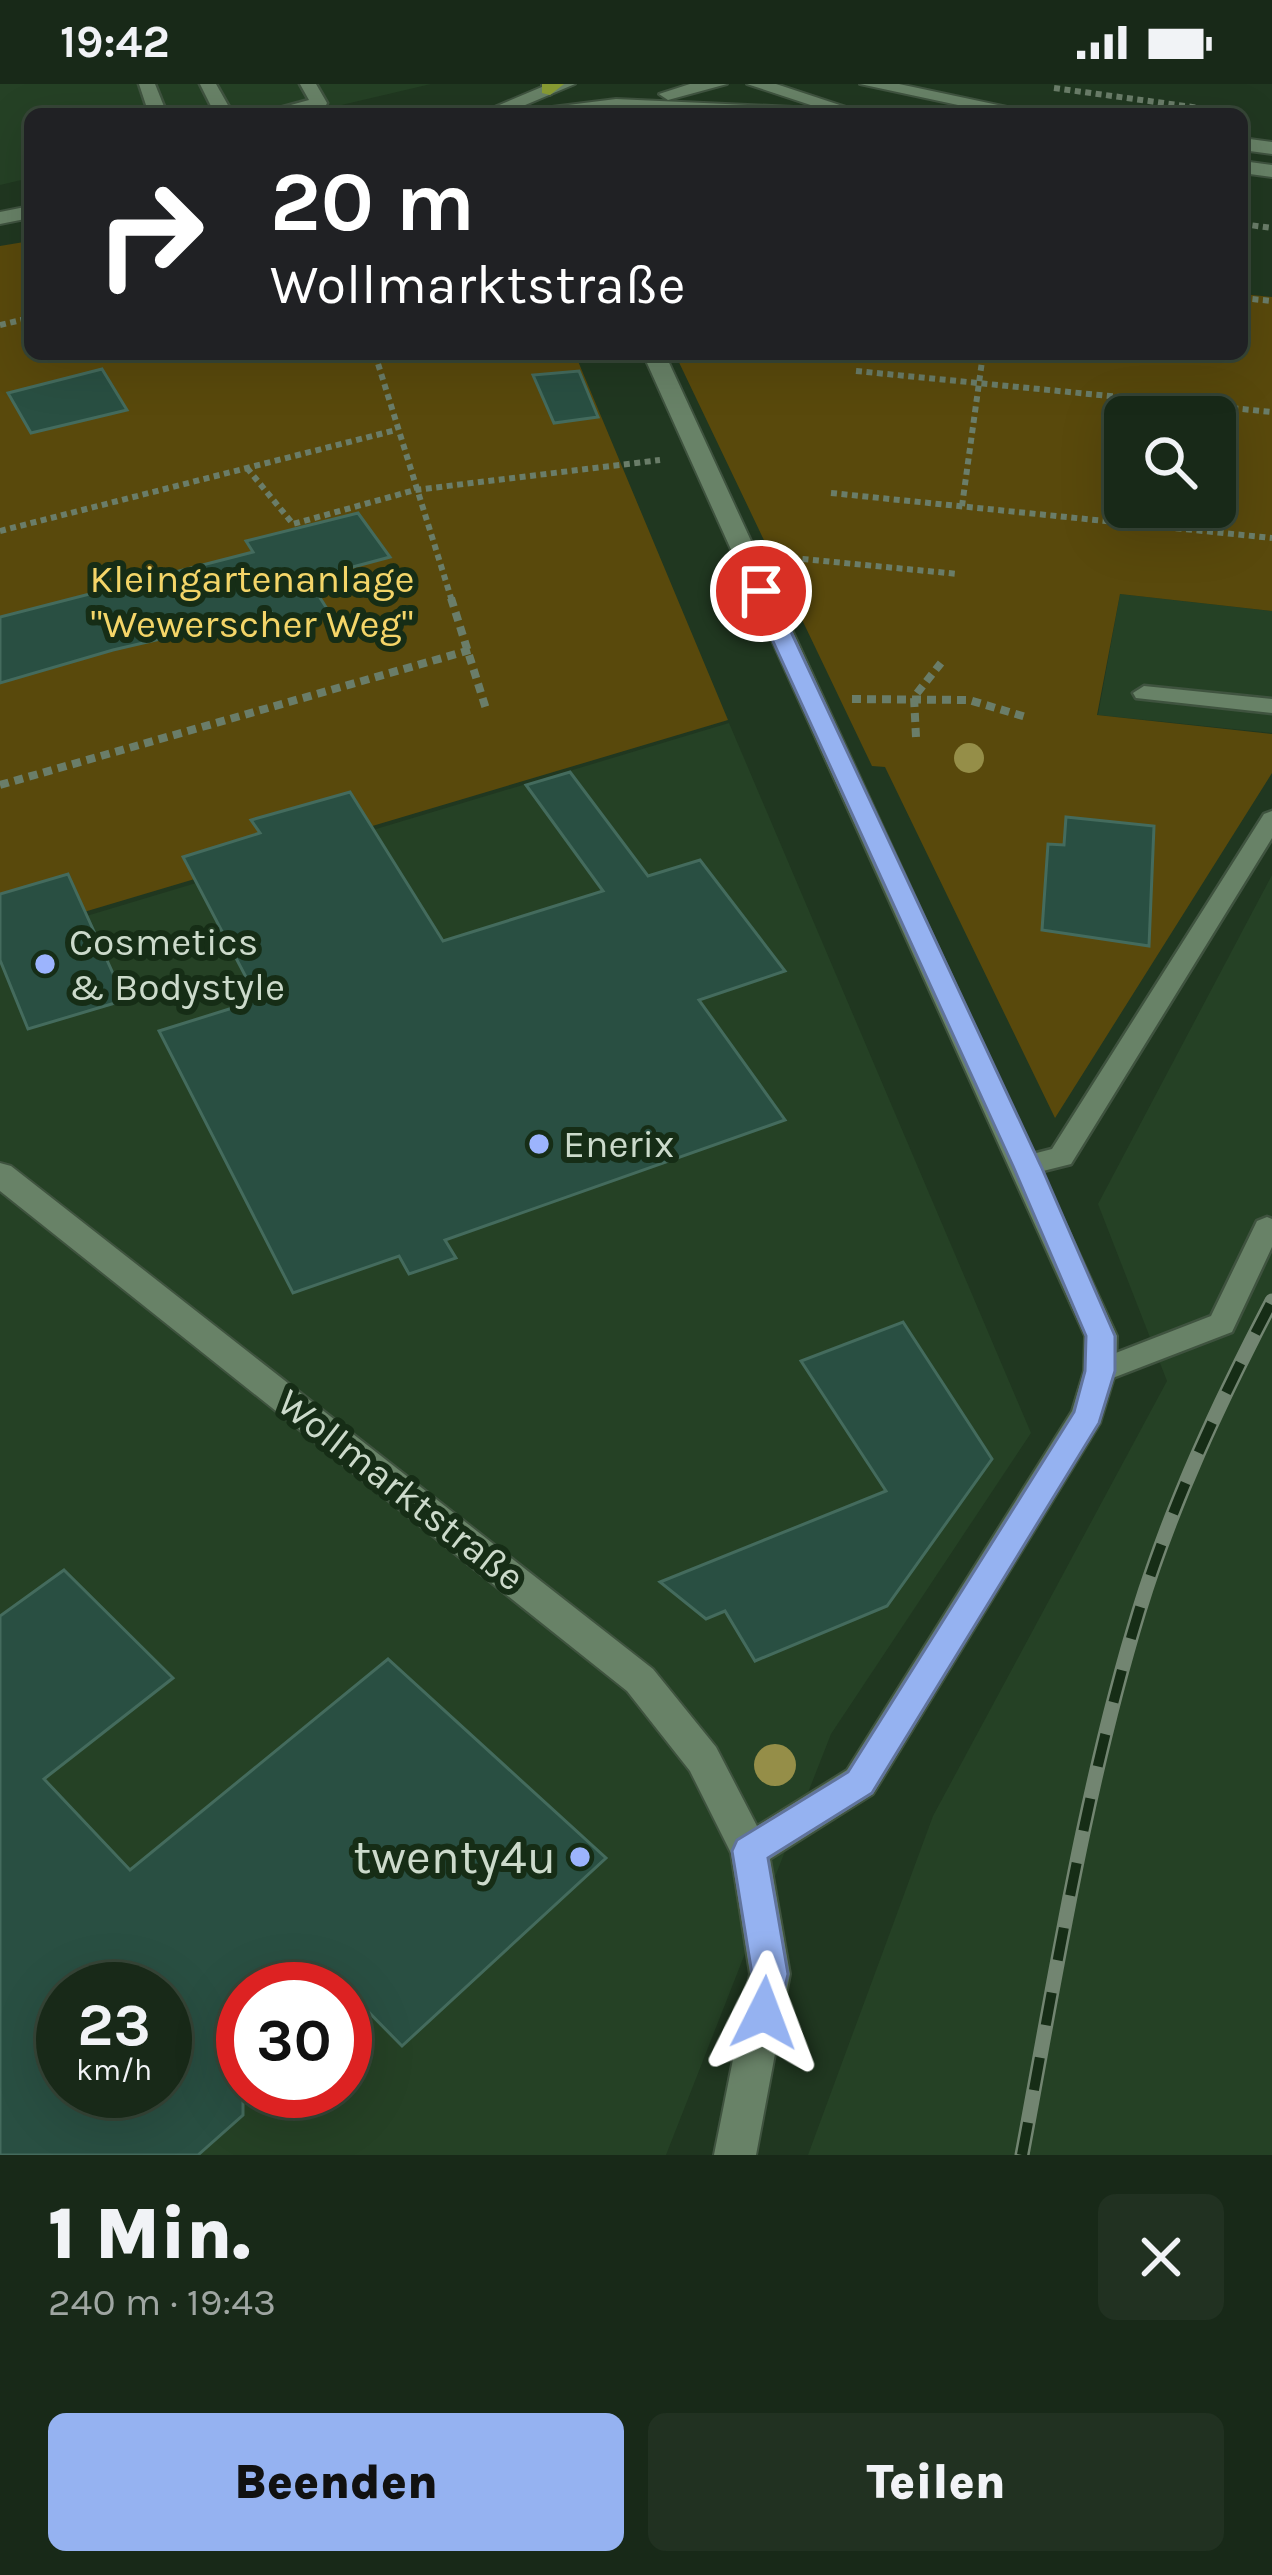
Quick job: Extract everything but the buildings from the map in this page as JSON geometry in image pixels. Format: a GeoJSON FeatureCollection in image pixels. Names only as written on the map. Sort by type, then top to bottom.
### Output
{"type":"FeatureCollection","features":[{"type":"Feature","properties":{"kind":"street"},"geometry":{"type":"LineString","coordinates":[[603,108],[718,84]]}},
{"type":"Feature","properties":{"kind":"street"},"geometry":{"type":"LineString","coordinates":[[756,84],[838,108]]}},
{"type":"Feature","properties":{"kind":"street"},"geometry":{"type":"LineString","coordinates":[[869,84],[940,92],[1005,108]]}},
{"type":"Feature","properties":{"kind":"street"},"geometry":{"type":"LineString","coordinates":[[501,108],[556,85]]}},
{"type":"Feature","properties":{"kind":"street"},"geometry":{"type":"LineString","coordinates":[[662,108],[738,108]]}},
{"type":"Feature","properties":{"kind":"street"},"geometry":{"type":"LineString","coordinates":[[657,360],[1101,1336],[1100,1371],[1088,1414],[860,1782],[750,1851]]}},
{"type":"Feature","properties":{"kind":"street","name":"Wollmarktstraße"},"geometry":{"type":"LineString","coordinates":[[0,1174],[640,1679],[703,1759],[750,1851],[770,1974],[735,2155]]}},
{"type":"Feature","properties":{"kind":"lane"},"geometry":{"type":"LineString","coordinates":[[298,108],[319,104],[308,84]]}},
{"type":"Feature","properties":{"kind":"lane"},"geometry":{"type":"LineString","coordinates":[[1144,693],[1272,706]]}},
{"type":"Feature","properties":{"kind":"lane"},"geometry":{"type":"LineString","coordinates":[[1027,1166],[1061,1157],[1272,819]]}},
{"type":"Feature","properties":{"kind":"lane"},"geometry":{"type":"LineString","coordinates":[[1100,1371],[1222,1324],[1267,1228]]}},
{"type":"Feature","properties":{"kind":"path"},"geometry":{"type":"LineString","coordinates":[[1045,87],[1205,108]]}},
{"type":"Feature","properties":{"kind":"path"},"geometry":{"type":"LineString","coordinates":[[377,360],[487,712]]}},
{"type":"Feature","properties":{"kind":"path"},"geometry":{"type":"LineString","coordinates":[[962,506],[982,360]]}},
{"type":"Feature","properties":{"kind":"path"},"geometry":{"type":"LineString","coordinates":[[856,371],[1272,412]]}},
{"type":"Feature","properties":{"kind":"path"},"geometry":{"type":"LineString","coordinates":[[0,531],[396,430]]}},
{"type":"Feature","properties":{"kind":"path"},"geometry":{"type":"LineString","coordinates":[[247,468],[293,524],[415,490],[623,465]]}},
{"type":"Feature","properties":{"kind":"path"},"geometry":{"type":"LineString","coordinates":[[831,493],[1272,538]]}},
{"type":"Feature","properties":{"kind":"path"},"geometry":{"type":"LineString","coordinates":[[743,553],[958,574]]}},
{"type":"Feature","properties":{"kind":"path"},"geometry":{"type":"LineString","coordinates":[[0,785],[470,650]]}},
{"type":"Feature","properties":{"kind":"path"},"geometry":{"type":"LineString","coordinates":[[916,737],[914,697],[941,663]]}},
{"type":"Feature","properties":{"kind":"path"},"geometry":{"type":"LineString","coordinates":[[815,704],[914,697],[969,700],[1026,716]]}},
{"type":"Feature","properties":{"kind":"shaded area"},"geometry":{"type":"Polygon","coordinates":[[[0,84],[431,84],[329,108],[24,108],[24,179],[0,185],[0,84]]]}},
{"type":"Feature","properties":{"kind":"shaded area"},"geometry":{"type":"Polygon","coordinates":[[[1120,594],[1272,611],[1272,733],[1098,715],[1120,594]]]}},
{"type":"Feature","properties":{"kind":"shaded area"},"geometry":{"type":"Polygon","coordinates":[[[729,723],[1031,1433],[831,1734],[666,2155],[0,2155],[0,942],[729,723]]]}},
{"type":"Feature","properties":{"kind":"shaded area"},"geometry":{"type":"Polygon","coordinates":[[[1272,875],[1272,2155],[808,2155],[933,1816],[1167,1381],[1098,1204],[1272,875]]]}},
{"type":"Feature","properties":{"kind":"green space","name":"Kleingartenanlage \"Wewerscher Weg\""},"geometry":{"type":"Polygon","coordinates":[[[24,242],[24,360],[578,360],[728,720],[0,937],[0,246],[24,242]]]}},
{"type":"Feature","properties":{"kind":"green space"},"geometry":{"type":"Polygon","coordinates":[[[1248,295],[1272,297],[1272,611],[1120,594],[1097,715],[1272,734],[1272,773],[1055,1118],[885,767],[872,766],[678,360],[1248,360],[1248,295]]]}},
{"type":"Feature","properties":{"kind":"railway"},"geometry":{"type":"LineString","coordinates":[[1022,2155],[1087,1813],[1139,1611],[1198,1453],[1272,1301]]}},
{"type":"Feature","properties":{"kind":"place","name":"Cosmetics & Bodystyle"},"geometry":{"type":"Point","coordinates":[45,964]}},
{"type":"Feature","properties":{"kind":"place","name":"Enerix"},"geometry":{"type":"Point","coordinates":[539,1144]}},
{"type":"Feature","properties":{"kind":"place","name":"twenty4u"},"geometry":{"type":"Point","coordinates":[580,1857]}},
{"type":"Feature","properties":{"kind":"route"},"geometry":{"type":"LineString","coordinates":[[761,591],[1101,1336],[1100,1371],[1088,1414],[860,1782],[750,1851],[770,1974],[764,2013]]}}]}
